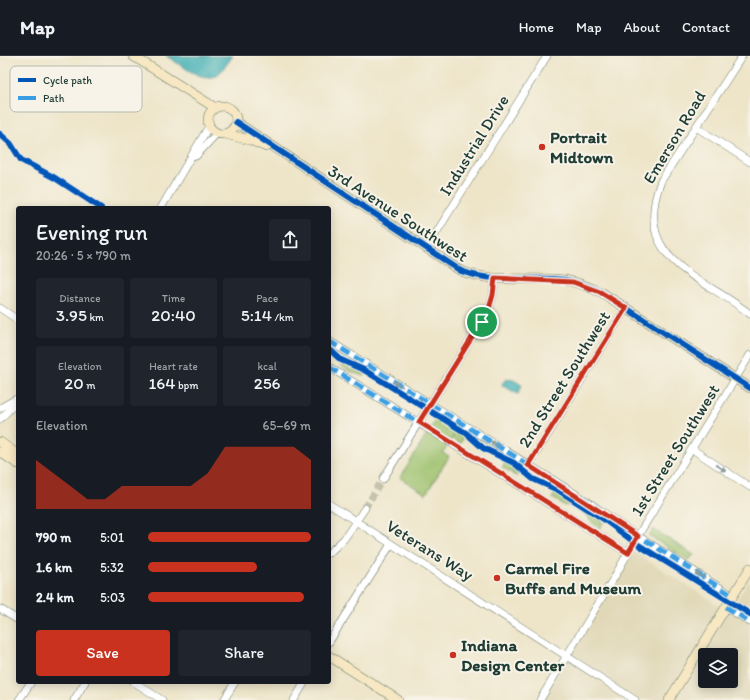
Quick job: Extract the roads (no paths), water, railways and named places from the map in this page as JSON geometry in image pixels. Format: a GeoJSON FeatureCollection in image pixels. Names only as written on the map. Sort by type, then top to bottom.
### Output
{"type":"FeatureCollection","features":[{"type":"Feature","properties":{"kind":"street"},"geometry":{"type":"LineString","coordinates":[[133,56],[193,93],[212,111]]}},
{"type":"Feature","properties":{"kind":"street","name":"Industrial Drive"},"geometry":{"type":"LineString","coordinates":[[426,249],[547,56]]}},
{"type":"Feature","properties":{"kind":"street","name":"Emerson Road"},"geometry":{"type":"LineString","coordinates":[[742,56],[661,181],[655,197],[653,215],[657,236],[663,248],[677,266],[750,314]]}},
{"type":"Feature","properties":{"kind":"street"},"geometry":{"type":"LineString","coordinates":[[162,206],[189,163],[209,126],[212,111],[221,106],[229,108],[234,114],[236,122],[232,130],[221,134],[189,163]]}},
{"type":"Feature","properties":{"kind":"street","name":"3rd Avenue Southwest"},"geometry":{"type":"LineString","coordinates":[[236,122],[270,143],[283,155]]}},
{"type":"Feature","properties":{"kind":"street"},"geometry":{"type":"LineString","coordinates":[[209,126],[221,134]]}},
{"type":"Feature","properties":{"kind":"street"},"geometry":{"type":"LineString","coordinates":[[696,127],[750,162]]}},
{"type":"Feature","properties":{"kind":"street","name":"3rd Avenue Southwest"},"geometry":{"type":"LineString","coordinates":[[221,134],[250,140],[283,155],[461,271],[478,277],[573,282],[600,292],[750,388]]}},
{"type":"Feature","properties":{"kind":"street"},"geometry":{"type":"LineString","coordinates":[[383,479],[488,312],[493,295],[495,278]]}},
{"type":"Feature","properties":{"kind":"street"},"geometry":{"type":"LineString","coordinates":[[0,308],[16,319]]}},
{"type":"Feature","properties":{"kind":"street","name":"2nd Street Southwest"},"geometry":{"type":"LineString","coordinates":[[528,465],[626,308]]}},
{"type":"Feature","properties":{"kind":"street"},"geometry":{"type":"LineString","coordinates":[[331,342],[528,465],[733,596]]}},
{"type":"Feature","properties":{"kind":"street"},"geometry":{"type":"LineString","coordinates":[[735,379],[750,355]]}},
{"type":"Feature","properties":{"kind":"street"},"geometry":{"type":"LineString","coordinates":[[331,368],[628,553]]}},
{"type":"Feature","properties":{"kind":"street","name":"1st Street Southwest"},"geometry":{"type":"LineString","coordinates":[[540,700],[638,536],[735,379]]}},
{"type":"Feature","properties":{"kind":"street"},"geometry":{"type":"LineString","coordinates":[[0,408],[16,400]]}},
{"type":"Feature","properties":{"kind":"street"},"geometry":{"type":"LineString","coordinates":[[0,419],[16,401]]}},
{"type":"Feature","properties":{"kind":"street"},"geometry":{"type":"LineString","coordinates":[[0,442],[16,454]]}},
{"type":"Feature","properties":{"kind":"street"},"geometry":{"type":"LineString","coordinates":[[692,449],[750,487]]}},
{"type":"Feature","properties":{"kind":"street"},"geometry":{"type":"LineString","coordinates":[[0,452],[16,463]]}},
{"type":"Feature","properties":{"kind":"street","name":"Veterans Way"},"geometry":{"type":"LineString","coordinates":[[331,505],[635,700]]}},
{"type":"Feature","properties":{"kind":"street"},"geometry":{"type":"LineString","coordinates":[[331,551],[344,539],[365,508]]}},
{"type":"Feature","properties":{"kind":"street"},"geometry":{"type":"LineString","coordinates":[[331,639],[391,544]]}},
{"type":"Feature","properties":{"kind":"street"},"geometry":{"type":"LineString","coordinates":[[669,700],[750,568]]}},
{"type":"Feature","properties":{"kind":"street"},"geometry":{"type":"LineString","coordinates":[[726,607],[750,622]]}},
{"type":"Feature","properties":{"kind":"street"},"geometry":{"type":"LineString","coordinates":[[0,608],[16,619]]}},
{"type":"Feature","properties":{"kind":"street"},"geometry":{"type":"LineString","coordinates":[[331,657],[398,700]]}},
{"type":"Feature","properties":{"kind":"street"},"geometry":{"type":"LineString","coordinates":[[19,700],[30,684]]}},
{"type":"Feature","properties":{"kind":"street"},"geometry":{"type":"LineString","coordinates":[[74,700],[84,684]]}},
{"type":"Feature","properties":{"kind":"street"},"geometry":{"type":"LineString","coordinates":[[137,684],[162,700]]}},
{"type":"Feature","properties":{"kind":"street"},"geometry":{"type":"LineString","coordinates":[[224,700],[234,684]]}},
{"type":"Feature","properties":{"kind":"street"},"geometry":{"type":"LineString","coordinates":[[294,700],[305,684]]}},
{"type":"Feature","properties":{"kind":"water"},"geometry":{"type":"Polygon","coordinates":[[[166,56],[233,56],[217,75],[205,77],[191,72],[166,56]]]}},
{"type":"Feature","properties":{"kind":"water"},"geometry":{"type":"Polygon","coordinates":[[[510,378],[522,385],[518,394],[502,384],[506,379],[508,380],[510,378]]]}},
{"type":"Feature","properties":{"kind":"tunnel"},"geometry":{"type":"LineString","coordinates":[[365,508],[383,479]]}},
{"type":"Feature","properties":{"kind":"place","name":"Portrait Midtown"},"geometry":{"type":"Point","coordinates":[542,147]}},
{"type":"Feature","properties":{"kind":"place","name":"Carmel Fire Buffs and Museum"},"geometry":{"type":"Point","coordinates":[497,578]}},
{"type":"Feature","properties":{"kind":"place","name":"Indiana Design Center"},"geometry":{"type":"Point","coordinates":[453,655]}}]}
